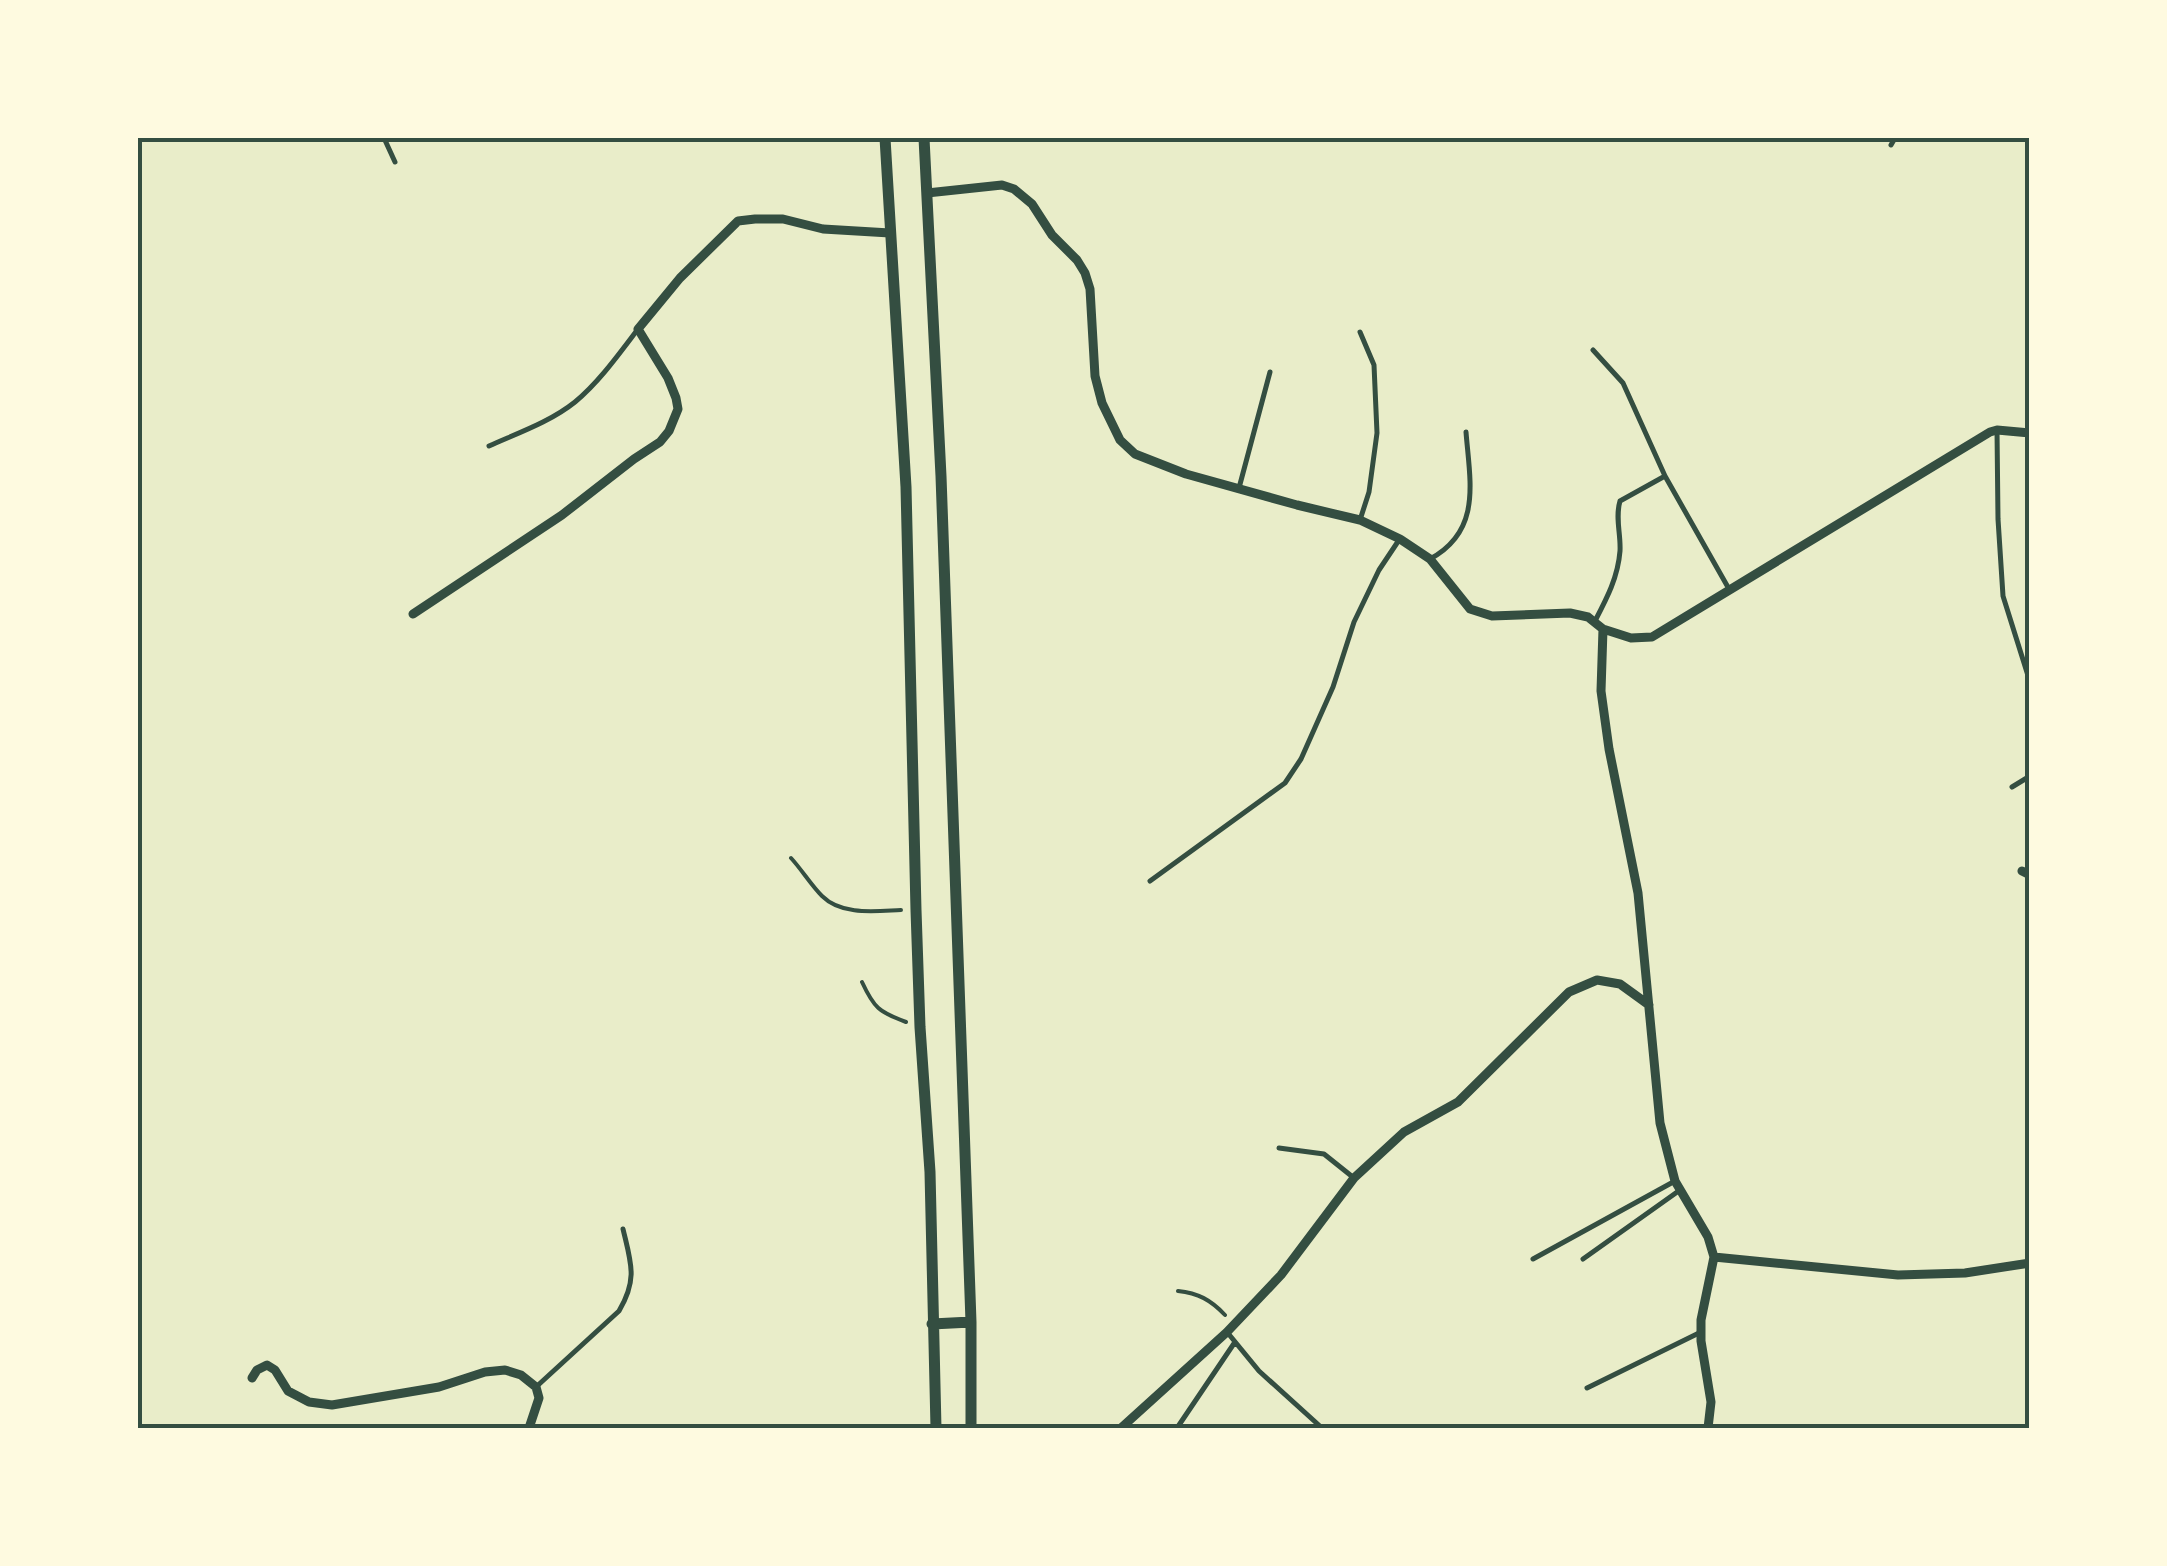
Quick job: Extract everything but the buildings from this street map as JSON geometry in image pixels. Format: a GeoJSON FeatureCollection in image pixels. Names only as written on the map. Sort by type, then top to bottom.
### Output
{"type":"FeatureCollection","features":[{"type":"Feature","properties":{"kind":"street"},"geometry":{"type":"LineString","coordinates":[[885,138],[906,487],[916,910],[930,1172],[936,1428]]}},
{"type":"Feature","properties":{"kind":"street"},"geometry":{"type":"LineString","coordinates":[[924,138],[940,476],[972,1428]]}},
{"type":"Feature","properties":{"kind":"street"},"geometry":{"type":"LineString","coordinates":[[927,192],[1002,184],[1032,204],[1085,273],[1090,289],[1095,376],[1102,403],[1120,440],[1135,454],[1186,474],[1360,520],[1430,559],[1470,609],[1492,616],[1570,613],[1588,617],[1599,626],[1631,638],[1652,637],[1990,432],[2030,433]]}},
{"type":"Feature","properties":{"kind":"street"},"geometry":{"type":"LineString","coordinates":[[413,614],[562,514],[670,431],[678,410],[676,398],[638,329],[680,278],[738,222],[755,218],[783,220],[824,229],[890,233]]}},
{"type":"Feature","properties":{"kind":"street"},"geometry":{"type":"LineString","coordinates":[[1599,626],[1609,749],[1638,892],[1660,1124],[1678,1185],[1708,1237],[1714,1257],[1701,1332],[1711,1402],[1708,1428]]}},
{"type":"Feature","properties":{"kind":"street"},"geometry":{"type":"LineString","coordinates":[[1122,1428],[1230,1328],[1280,1275],[1354,1178],[1404,1132],[1458,1102],[1569,992],[1597,980],[1620,984],[1649,1005]]}},
{"type":"Feature","properties":{"kind":"street"},"geometry":{"type":"LineString","coordinates":[[1714,1257],[1898,1276],[1965,1274],[2030,1263]]}},
{"type":"Feature","properties":{"kind":"street"},"geometry":{"type":"LineString","coordinates":[[932,1324],[971,1322]]}},
{"type":"Feature","properties":{"kind":"street"},"geometry":{"type":"LineString","coordinates":[[252,1378],[256,1370],[267,1365],[275,1370],[288,1391],[309,1402],[332,1405],[439,1387],[505,1370],[536,1387],[539,1398],[529,1428]]}},
{"type":"Feature","properties":{"kind":"lane"},"geometry":{"type":"LineString","coordinates":[[384,138],[395,162]]}},
{"type":"Feature","properties":{"kind":"lane"},"geometry":{"type":"LineString","coordinates":[[1891,145],[1895,138]]}},
{"type":"Feature","properties":{"kind":"lane"},"geometry":{"type":"LineString","coordinates":[[489,446],[550,419],[576,401],[638,329]]}},
{"type":"Feature","properties":{"kind":"lane"},"geometry":{"type":"LineString","coordinates":[[1360,332],[1374,364],[1377,434],[1369,492],[1360,520]]}},
{"type":"Feature","properties":{"kind":"lane"},"geometry":{"type":"LineString","coordinates":[[1593,350],[1624,383],[1665,476],[1729,589]]}},
{"type":"Feature","properties":{"kind":"lane"},"geometry":{"type":"LineString","coordinates":[[1238,488],[1270,372]]}},
{"type":"Feature","properties":{"kind":"lane"},"geometry":{"type":"LineString","coordinates":[[1997,430],[2004,596],[2030,682]]}},
{"type":"Feature","properties":{"kind":"lane"},"geometry":{"type":"LineString","coordinates":[[1430,559],[1454,542],[1471,502],[1466,432]]}},
{"type":"Feature","properties":{"kind":"lane"},"geometry":{"type":"LineString","coordinates":[[1599,626],[1620,553],[1620,501],[1665,476]]}},
{"type":"Feature","properties":{"kind":"lane"},"geometry":{"type":"LineString","coordinates":[[1150,881],[1285,783],[1301,759],[1333,687],[1354,622],[1379,570],[1400,539]]}},
{"type":"Feature","properties":{"kind":"lane"},"geometry":{"type":"LineString","coordinates":[[2012,787],[2030,776]]}},
{"type":"Feature","properties":{"kind":"lane"},"geometry":{"type":"LineString","coordinates":[[1279,1148],[1324,1154],[1354,1178]]}},
{"type":"Feature","properties":{"kind":"lane"},"geometry":{"type":"LineString","coordinates":[[1533,1260],[1678,1185]]}},
{"type":"Feature","properties":{"kind":"lane"},"geometry":{"type":"LineString","coordinates":[[1583,1260],[1678,1185]]}},
{"type":"Feature","properties":{"kind":"lane"},"geometry":{"type":"LineString","coordinates":[[536,1387],[619,1310],[628,1295],[633,1276],[623,1230]]}},
{"type":"Feature","properties":{"kind":"lane"},"geometry":{"type":"LineString","coordinates":[[1230,1328],[1235,1342],[1259,1371],[1322,1428]]}},
{"type":"Feature","properties":{"kind":"lane"},"geometry":{"type":"LineString","coordinates":[[1587,1388],[1701,1332]]}},
{"type":"Feature","properties":{"kind":"lane"},"geometry":{"type":"LineString","coordinates":[[1177,1428],[1235,1342]]}},
{"type":"Feature","properties":{"kind":"path"},"geometry":{"type":"LineString","coordinates":[[791,858],[832,904],[868,911],[916,910]]}},
{"type":"Feature","properties":{"kind":"path"},"geometry":{"type":"LineString","coordinates":[[862,982],[871,1003],[880,1011],[920,1026]]}},
{"type":"Feature","properties":{"kind":"path"},"geometry":{"type":"LineString","coordinates":[[1178,1291],[1193,1292],[1212,1301],[1230,1328]]}}]}
